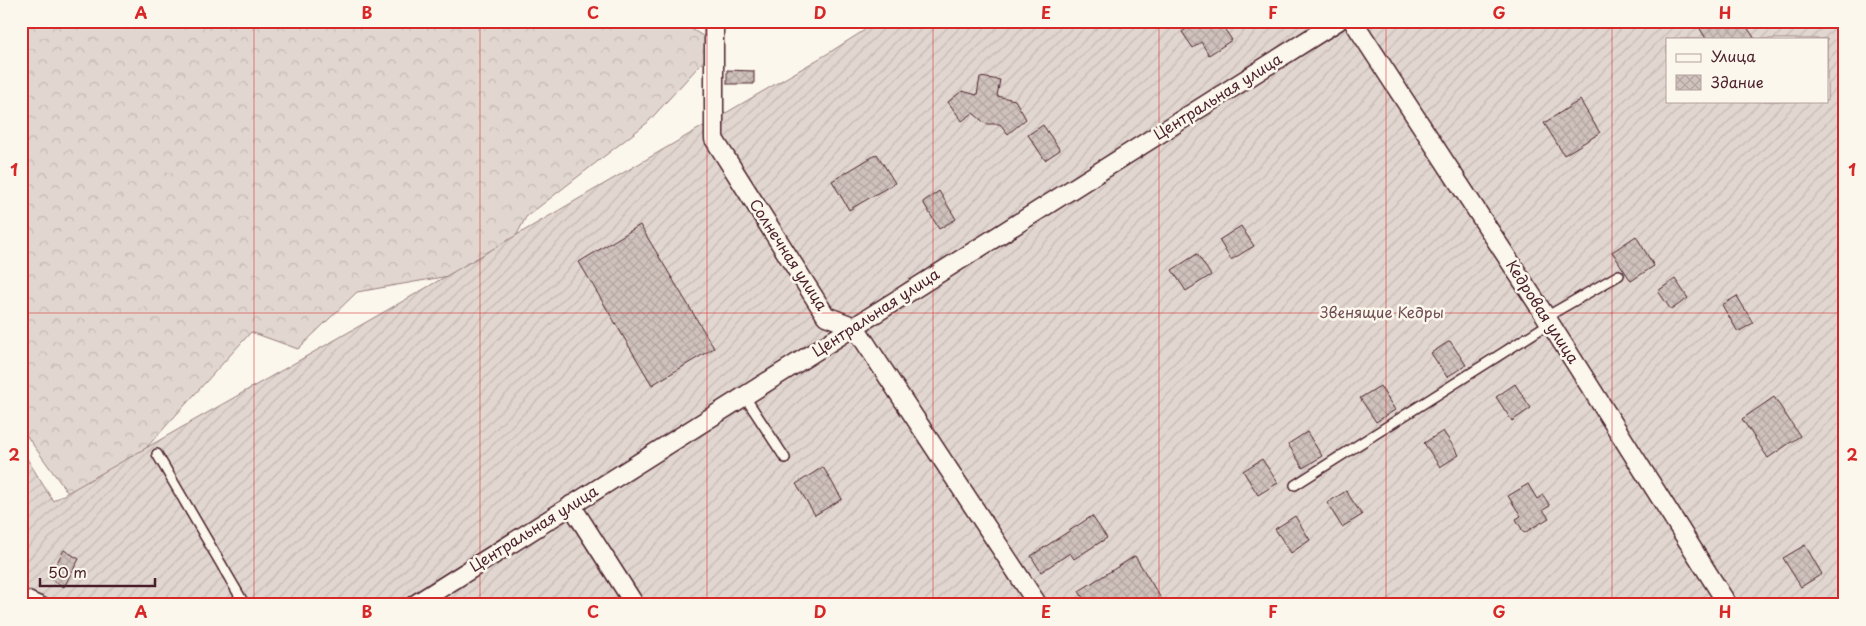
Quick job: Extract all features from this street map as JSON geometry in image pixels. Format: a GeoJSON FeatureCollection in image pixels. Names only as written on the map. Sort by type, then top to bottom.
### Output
{"type":"FeatureCollection","features":[{"type":"Feature","properties":{"kind":"street","name":"Солнечная улица"},"geometry":{"type":"LineString","coordinates":[[714,21],[714,139],[826,316],[855,327]]}},
{"type":"Feature","properties":{"kind":"street","name":"Центральная улица"},"geometry":{"type":"LineString","coordinates":[[414,605],[1338,21]]}},
{"type":"Feature","properties":{"kind":"street","name":"Кедровая улица"},"geometry":{"type":"LineString","coordinates":[[1353,21],[1548,320],[1728,605]]}},
{"type":"Feature","properties":{"kind":"street"},"geometry":{"type":"LineString","coordinates":[[855,327],[1038,605]]}},
{"type":"Feature","properties":{"kind":"street"},"geometry":{"type":"LineString","coordinates":[[571,505],[635,605]]}},
{"type":"Feature","properties":{"kind":"lane"},"geometry":{"type":"LineString","coordinates":[[1295,485],[1548,320],[1619,276]]}},
{"type":"Feature","properties":{"kind":"lane"},"geometry":{"type":"LineString","coordinates":[[745,397],[785,458]]}},
{"type":"Feature","properties":{"kind":"lane"},"geometry":{"type":"LineString","coordinates":[[157,454],[245,605]]}},
{"type":"Feature","properties":{"kind":"lane"},"geometry":{"type":"LineString","coordinates":[[21,594],[48,605]]}},
{"type":"Feature","properties":{"kind":"green space"},"geometry":{"type":"Polygon","coordinates":[[[21,21],[678,21],[718,45],[647,123],[526,217],[500,267],[357,292],[298,349],[251,332],[100,499],[73,500],[21,428],[21,21]]]}},
{"type":"Feature","properties":{"kind":"green space","name":"Звенящие Кедры"},"geometry":{"type":"Polygon","coordinates":[[[879,21],[1845,21],[1845,605],[21,605],[21,449],[53,501],[419,292],[827,54],[879,21]]]}},
{"type":"Feature","properties":{"kind":"building"},"geometry":{"type":"Polygon","coordinates":[[[1198,21],[1219,21],[1232,40],[1209,55],[1201,42],[1193,48],[1182,32],[1198,21]]]}},
{"type":"Feature","properties":{"kind":"building"},"geometry":{"type":"Polygon","coordinates":[[[1708,21],[1743,21],[1754,38],[1705,38],[1699,27],[1708,21]]]}},
{"type":"Feature","properties":{"kind":"building"},"geometry":{"type":"Polygon","coordinates":[[[727,70],[754,71],[754,84],[727,84],[727,70]]]}},
{"type":"Feature","properties":{"kind":"building"},"geometry":{"type":"Polygon","coordinates":[[[980,77],[1000,80],[997,96],[1015,100],[1026,119],[1008,134],[1000,124],[986,124],[973,113],[962,121],[948,102],[962,91],[977,95],[980,77]]]}},
{"type":"Feature","properties":{"kind":"building"},"geometry":{"type":"Polygon","coordinates":[[[1580,100],[1600,133],[1564,155],[1544,123],[1580,100]]]}},
{"type":"Feature","properties":{"kind":"building"},"geometry":{"type":"Polygon","coordinates":[[[1043,125],[1060,150],[1045,160],[1028,135],[1043,125]]]}},
{"type":"Feature","properties":{"kind":"building"},"geometry":{"type":"Polygon","coordinates":[[[877,154],[895,183],[849,210],[832,181],[877,154]]]}},
{"type":"Feature","properties":{"kind":"building"},"geometry":{"type":"Polygon","coordinates":[[[939,191],[956,219],[939,229],[923,202],[939,191]]]}},
{"type":"Feature","properties":{"kind":"building"},"geometry":{"type":"Polygon","coordinates":[[[640,225],[714,348],[652,385],[579,262],[640,225]]]}},
{"type":"Feature","properties":{"kind":"building"},"geometry":{"type":"Polygon","coordinates":[[[1241,226],[1254,246],[1231,260],[1219,240],[1241,226]]]}},
{"type":"Feature","properties":{"kind":"building"},"geometry":{"type":"Polygon","coordinates":[[[1636,236],[1654,266],[1631,281],[1612,252],[1636,236]]]}},
{"type":"Feature","properties":{"kind":"building"},"geometry":{"type":"Polygon","coordinates":[[[1197,254],[1211,275],[1186,291],[1172,270],[1197,254]]]}},
{"type":"Feature","properties":{"kind":"building"},"geometry":{"type":"Polygon","coordinates":[[[1675,279],[1688,298],[1671,310],[1658,291],[1675,279]]]}},
{"type":"Feature","properties":{"kind":"building"},"geometry":{"type":"Polygon","coordinates":[[[1737,296],[1753,323],[1738,332],[1722,305],[1737,296]]]}},
{"type":"Feature","properties":{"kind":"building"},"geometry":{"type":"Polygon","coordinates":[[[1450,341],[1466,365],[1447,377],[1431,353],[1450,341]]]}},
{"type":"Feature","properties":{"kind":"building"},"geometry":{"type":"Polygon","coordinates":[[[1515,384],[1531,408],[1512,421],[1496,397],[1515,384]]]}},
{"type":"Feature","properties":{"kind":"building"},"geometry":{"type":"Polygon","coordinates":[[[1380,386],[1395,410],[1376,422],[1360,398],[1380,386]]]}},
{"type":"Feature","properties":{"kind":"building"},"geometry":{"type":"Polygon","coordinates":[[[1774,397],[1800,436],[1768,458],[1742,419],[1774,397]]]}},
{"type":"Feature","properties":{"kind":"building"},"geometry":{"type":"Polygon","coordinates":[[[1443,431],[1459,455],[1440,467],[1424,443],[1443,431]]]}},
{"type":"Feature","properties":{"kind":"building"},"geometry":{"type":"Polygon","coordinates":[[[1307,432],[1322,456],[1303,468],[1288,444],[1307,432]]]}},
{"type":"Feature","properties":{"kind":"building"},"geometry":{"type":"Polygon","coordinates":[[[1262,459],[1278,483],[1258,495],[1243,471],[1262,459]]]}},
{"type":"Feature","properties":{"kind":"building"},"geometry":{"type":"Polygon","coordinates":[[[823,467],[842,499],[815,515],[796,484],[823,467]]]}},
{"type":"Feature","properties":{"kind":"building"},"geometry":{"type":"Polygon","coordinates":[[[1528,484],[1537,499],[1543,495],[1550,506],[1543,510],[1549,518],[1524,533],[1516,519],[1521,516],[1508,496],[1528,484]]]}},
{"type":"Feature","properties":{"kind":"building"},"geometry":{"type":"Polygon","coordinates":[[[1346,491],[1362,515],[1342,527],[1327,503],[1346,491]]]}},
{"type":"Feature","properties":{"kind":"building"},"geometry":{"type":"Polygon","coordinates":[[[1092,516],[1107,538],[1074,559],[1070,553],[1041,572],[1031,556],[1092,516]]]}},
{"type":"Feature","properties":{"kind":"building"},"geometry":{"type":"Polygon","coordinates":[[[1295,516],[1310,540],[1291,553],[1275,529],[1295,516]]]}},
{"type":"Feature","properties":{"kind":"building"},"geometry":{"type":"Polygon","coordinates":[[[1805,545],[1822,574],[1801,587],[1783,558],[1805,545]]]}},
{"type":"Feature","properties":{"kind":"building"},"geometry":{"type":"Polygon","coordinates":[[[64,550],[79,559],[64,587],[48,578],[64,550]]]}},
{"type":"Feature","properties":{"kind":"building"},"geometry":{"type":"Polygon","coordinates":[[[1135,556],[1165,605],[1087,605],[1079,591],[1135,556]]]}}]}
